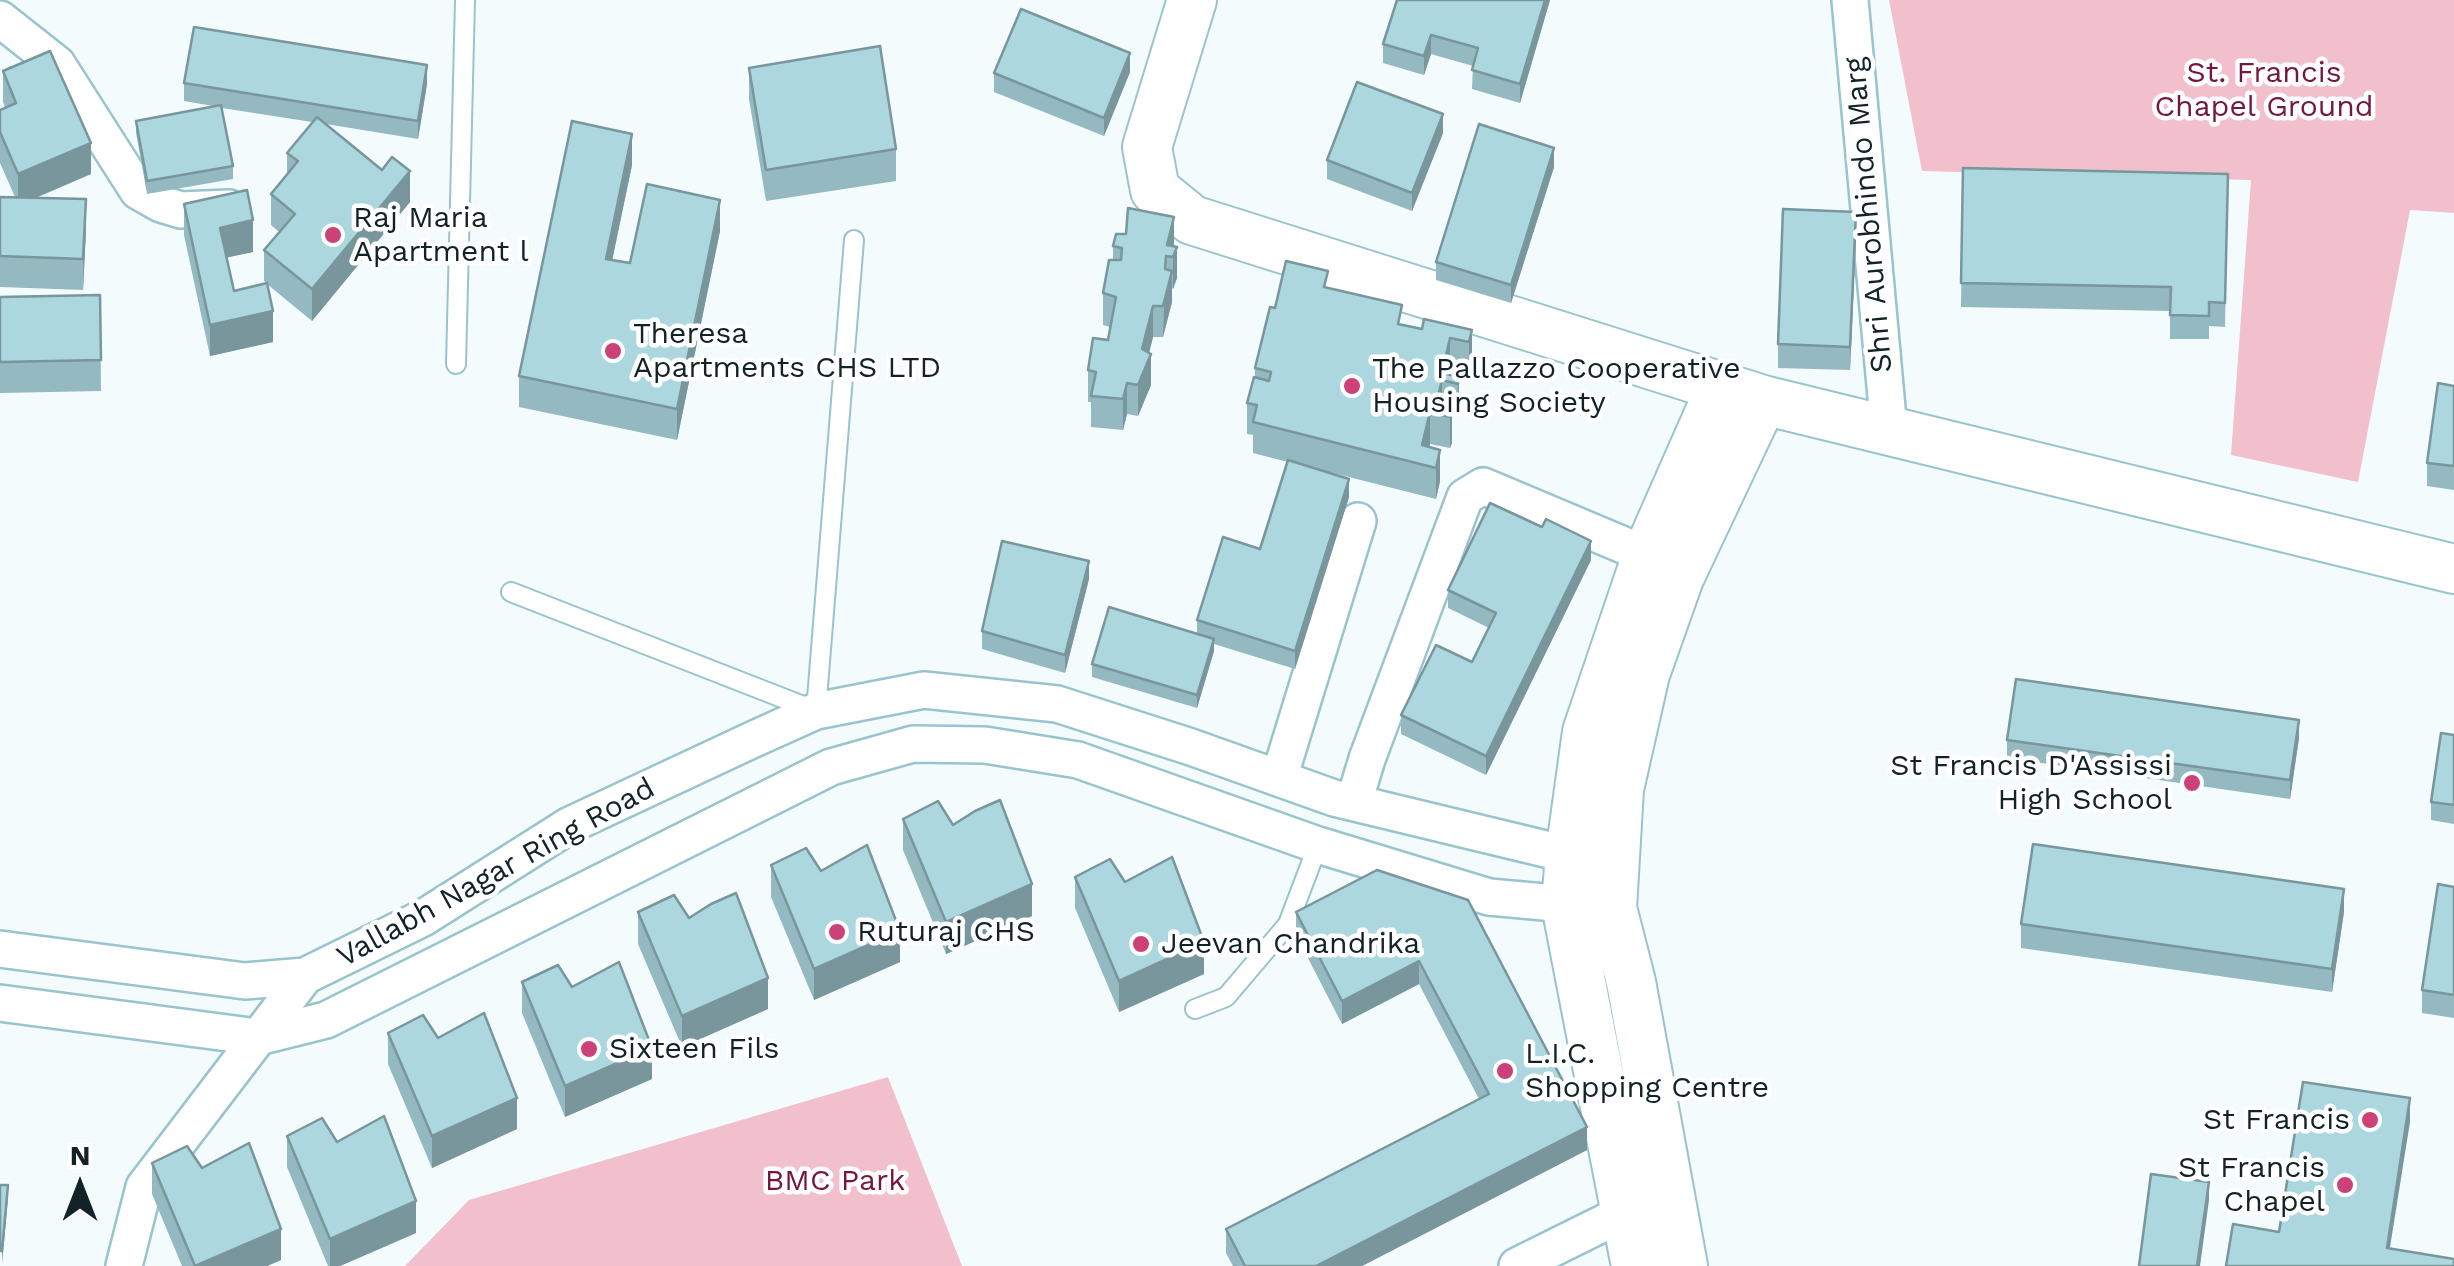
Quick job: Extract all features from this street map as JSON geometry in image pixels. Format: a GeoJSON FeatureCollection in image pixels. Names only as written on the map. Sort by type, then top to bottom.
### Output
{"type":"FeatureCollection","features":[{"type":"Feature","properties":{"kind":"street"},"geometry":{"type":"LineString","coordinates":[[1192,0],[1147,147],[1155,190],[1192,220],[1742,394],[2454,569]]}},
{"type":"Feature","properties":{"kind":"street","name":"Shri Aurobhindo Marg"},"geometry":{"type":"LineString","coordinates":[[1850,0],[1889,430]]}},
{"type":"Feature","properties":{"kind":"street"},"geometry":{"type":"LineString","coordinates":[[0,19],[57,64],[138,191],[181,210],[244,208]]}},
{"type":"Feature","properties":{"kind":"street"},"geometry":{"type":"LineString","coordinates":[[1636,1266],[1566,905],[1570,855],[1586,732],[1646,555],[1742,394]]}},
{"type":"Feature","properties":{"kind":"street"},"geometry":{"type":"LineString","coordinates":[[1683,1266],[1614,886],[1620,789],[1645,674],[1742,394]]}},
{"type":"Feature","properties":{"kind":"street"},"geometry":{"type":"LineString","coordinates":[[1354,802],[1466,497],[1482,486],[1646,555]]}},
{"type":"Feature","properties":{"kind":"street"},"geometry":{"type":"LineString","coordinates":[[1233,814],[1265,773],[1358,521]]}},
{"type":"Feature","properties":{"kind":"street","name":"Vallabh Nagar Ring Road"},"geometry":{"type":"LineString","coordinates":[[0,949],[245,981],[305,976],[423,918],[570,826],[816,711],[924,690],[1057,704],[1354,802],[1570,855],[1614,886]]}},
{"type":"Feature","properties":{"kind":"street"},"geometry":{"type":"LineString","coordinates":[[0,1004],[258,1037],[326,1020],[832,767],[913,744],[985,745],[1078,760],[1318,845],[1490,897],[1566,905],[1614,886]]}},
{"type":"Feature","properties":{"kind":"street"},"geometry":{"type":"LineString","coordinates":[[124,1266],[144,1188],[305,976]]}},
{"type":"Feature","properties":{"kind":"street"},"geometry":{"type":"LineString","coordinates":[[1517,1266],[1626,1212],[1671,1197]]}},
{"type":"Feature","properties":{"kind":"lane"},"geometry":{"type":"LineString","coordinates":[[456,364],[465,0]]}},
{"type":"Feature","properties":{"kind":"lane"},"geometry":{"type":"LineString","coordinates":[[511,592],[816,711],[854,240]]}},
{"type":"Feature","properties":{"kind":"lane"},"geometry":{"type":"LineString","coordinates":[[1196,1009],[1226,998],[1288,924],[1318,845]]}},
{"type":"Feature","properties":{"kind":"green space","name":"St. Francis Chapel Ground"},"geometry":{"type":"Polygon","coordinates":[[[1889,0],[2454,0],[2454,213],[2410,210],[2358,482],[2231,455],[2251,180],[1922,171],[1889,0]]]}},
{"type":"Feature","properties":{"kind":"green space","name":"BMC Park"},"geometry":{"type":"Polygon","coordinates":[[[888,1077],[962,1266],[405,1266],[469,1200],[888,1077]]]}},
{"type":"Feature","properties":{"kind":"building"},"geometry":{"type":"Polygon","coordinates":[[[1397,0],[1545,0],[1520,84],[1472,70],[1478,48],[1431,35],[1424,56],[1383,44],[1397,0]]]}},
{"type":"Feature","properties":{"kind":"building"},"geometry":{"type":"Polygon","coordinates":[[[1021,9],[1130,53],[1104,118],[994,73],[1021,9]]]}},
{"type":"Feature","properties":{"kind":"building"},"geometry":{"type":"Polygon","coordinates":[[[194,27],[427,65],[418,121],[184,83],[194,27]]]}},
{"type":"Feature","properties":{"kind":"building"},"geometry":{"type":"Polygon","coordinates":[[[880,46],[896,149],[766,170],[749,68],[880,46]]]}},
{"type":"Feature","properties":{"kind":"building"},"geometry":{"type":"Polygon","coordinates":[[[50,51],[91,143],[18,174],[0,132],[0,110],[16,103],[3,71],[50,51]]]}},
{"type":"Feature","properties":{"kind":"building"},"geometry":{"type":"Polygon","coordinates":[[[1357,82],[1443,114],[1412,193],[1327,160],[1357,82]]]}},
{"type":"Feature","properties":{"kind":"building"},"geometry":{"type":"Polygon","coordinates":[[[221,105],[233,166],[147,181],[136,121],[221,105]]]}},
{"type":"Feature","properties":{"kind":"building","name":"Raj Maria Apartment l"},"geometry":{"type":"Polygon","coordinates":[[[317,117],[382,170],[392,157],[410,171],[312,289],[264,250],[295,214],[271,194],[298,161],[287,153],[317,117]]]}},
{"type":"Feature","properties":{"kind":"building","name":"Theresa Apartments CHS LTD"},"geometry":{"type":"Polygon","coordinates":[[[572,121],[632,134],[606,259],[630,263],[647,184],[720,200],[677,409],[519,376],[572,121]]]}},
{"type":"Feature","properties":{"kind":"building"},"geometry":{"type":"Polygon","coordinates":[[[1479,124],[1554,148],[1511,285],[1436,262],[1479,124]]]}},
{"type":"Feature","properties":{"kind":"building"},"geometry":{"type":"Polygon","coordinates":[[[1963,168],[2228,174],[2225,303],[2209,302],[2209,316],[2170,315],[2171,287],[1961,283],[1963,168]]]}},
{"type":"Feature","properties":{"kind":"building"},"geometry":{"type":"Polygon","coordinates":[[[247,190],[253,220],[220,228],[234,291],[267,283],[273,311],[210,325],[184,204],[247,190]]]}},
{"type":"Feature","properties":{"kind":"building"},"geometry":{"type":"Polygon","coordinates":[[[0,197],[86,199],[83,259],[0,256],[0,197]]]}},
{"type":"Feature","properties":{"kind":"building"},"geometry":{"type":"Polygon","coordinates":[[[1128,208],[1174,217],[1167,245],[1177,247],[1173,257],[1166,256],[1165,269],[1172,271],[1163,306],[1153,306],[1142,349],[1151,354],[1138,385],[1127,383],[1123,399],[1091,396],[1096,372],[1088,370],[1093,338],[1108,340],[1116,297],[1103,293],[1109,260],[1121,260],[1122,248],[1113,246],[1116,234],[1126,234],[1128,208]]]}},
{"type":"Feature","properties":{"kind":"building"},"geometry":{"type":"Polygon","coordinates":[[[1783,209],[1856,212],[1850,347],[1778,344],[1783,209]]]}},
{"type":"Feature","properties":{"kind":"building","name":"The Pallazzo Cooperative Housing Society"},"geometry":{"type":"Polygon","coordinates":[[[1286,261],[1328,271],[1324,287],[1402,305],[1398,324],[1422,329],[1424,319],[1472,330],[1469,342],[1450,338],[1442,373],[1459,377],[1458,384],[1442,380],[1435,408],[1452,412],[1450,417],[1430,412],[1422,445],[1440,450],[1436,468],[1253,422],[1257,405],[1247,403],[1254,377],[1269,381],[1271,372],[1255,368],[1286,261]]]}},
{"type":"Feature","properties":{"kind":"building"},"geometry":{"type":"Polygon","coordinates":[[[100,295],[101,360],[0,362],[0,297],[100,295]]]}},
{"type":"Feature","properties":{"kind":"building"},"geometry":{"type":"Polygon","coordinates":[[[2438,383],[2454,386],[2454,466],[2427,463],[2438,383]]]}},
{"type":"Feature","properties":{"kind":"building"},"geometry":{"type":"Polygon","coordinates":[[[1288,460],[1349,479],[1295,651],[1197,620],[1223,537],[1260,549],[1288,460]]]}},
{"type":"Feature","properties":{"kind":"building"},"geometry":{"type":"Polygon","coordinates":[[[1490,503],[1542,527],[1546,519],[1591,541],[1486,756],[1401,715],[1436,645],[1472,662],[1496,613],[1448,590],[1490,503]]]}},
{"type":"Feature","properties":{"kind":"building"},"geometry":{"type":"Polygon","coordinates":[[[1002,541],[1089,561],[1065,655],[982,631],[1002,541]]]}},
{"type":"Feature","properties":{"kind":"building"},"geometry":{"type":"Polygon","coordinates":[[[1109,607],[1214,639],[1197,695],[1092,664],[1109,607]]]}},
{"type":"Feature","properties":{"kind":"building"},"geometry":{"type":"Polygon","coordinates":[[[2016,679],[2299,720],[2290,780],[2007,740],[2016,679]]]}},
{"type":"Feature","properties":{"kind":"building"},"geometry":{"type":"Polygon","coordinates":[[[2441,733],[2454,735],[2454,805],[2431,802],[2441,733]]]}},
{"type":"Feature","properties":{"kind":"building"},"geometry":{"type":"Polygon","coordinates":[[[1000,800],[1032,884],[946,922],[903,819],[938,801],[953,825],[1000,800]]]}},
{"type":"Feature","properties":{"kind":"building"},"geometry":{"type":"Polygon","coordinates":[[[2033,844],[2344,889],[2332,969],[2021,924],[2033,844]]]}},
{"type":"Feature","properties":{"kind":"building","name":"Ruturaj CHS"},"geometry":{"type":"Polygon","coordinates":[[[867,845],[900,931],[814,969],[771,865],[806,848],[821,871],[867,845]]]}},
{"type":"Feature","properties":{"kind":"building","name":"Jeevan Chandrika"},"geometry":{"type":"Polygon","coordinates":[[[1172,857],[1204,942],[1119,981],[1075,877],[1110,859],[1125,882],[1172,857]]]}},
{"type":"Feature","properties":{"kind":"building","name":"L.I.C. Shopping Centre"},"geometry":{"type":"Polygon","coordinates":[[[1377,870],[1468,900],[1587,1127],[1316,1266],[1245,1266],[1226,1229],[1489,1094],[1419,961],[1342,1001],[1296,912],[1377,870]]]}},
{"type":"Feature","properties":{"kind":"building"},"geometry":{"type":"Polygon","coordinates":[[[2438,884],[2454,887],[2454,995],[2422,990],[2438,884]]]}},
{"type":"Feature","properties":{"kind":"building"},"geometry":{"type":"Polygon","coordinates":[[[736,893],[768,978],[682,1016],[638,912],[674,895],[689,918],[736,893]]]}},
{"type":"Feature","properties":{"kind":"building","name":"Sixteen Fils"},"geometry":{"type":"Polygon","coordinates":[[[619,962],[652,1048],[565,1086],[522,982],[558,965],[572,987],[619,962]]]}},
{"type":"Feature","properties":{"kind":"building"},"geometry":{"type":"Polygon","coordinates":[[[484,1013],[517,1098],[432,1136],[388,1033],[423,1015],[438,1038],[484,1013]]]}},
{"type":"Feature","properties":{"kind":"building","name":"St Francis Chapel"},"geometry":{"type":"Polygon","coordinates":[[[2303,1082],[2410,1098],[2387,1248],[2454,1259],[2454,1266],[2226,1266],[2233,1224],[2279,1232],[2303,1082]]]}},
{"type":"Feature","properties":{"kind":"building"},"geometry":{"type":"Polygon","coordinates":[[[384,1116],[416,1201],[330,1239],[287,1136],[322,1118],[337,1142],[384,1116]]]}},
{"type":"Feature","properties":{"kind":"building"},"geometry":{"type":"Polygon","coordinates":[[[249,1143],[281,1229],[195,1266],[152,1163],[187,1146],[202,1168],[249,1143]]]}},
{"type":"Feature","properties":{"kind":"building"},"geometry":{"type":"Polygon","coordinates":[[[2151,1174],[2209,1182],[2197,1266],[2139,1266],[2151,1174]]]}},
{"type":"Feature","properties":{"kind":"building"},"geometry":{"type":"Polygon","coordinates":[[[0,1185],[8,1185],[2,1251],[0,1251],[0,1185]]]}},
{"type":"Feature","properties":{"kind":"place","name":"Raj Maria Apartment l"},"geometry":{"type":"Point","coordinates":[333,235]}},
{"type":"Feature","properties":{"kind":"place","name":"Theresa Apartments CHS LTD"},"geometry":{"type":"Point","coordinates":[613,351]}},
{"type":"Feature","properties":{"kind":"place","name":"The Pallazzo Cooperative Housing Society"},"geometry":{"type":"Point","coordinates":[1352,386]}},
{"type":"Feature","properties":{"kind":"place","name":"St Francis D'Assissi High School"},"geometry":{"type":"Point","coordinates":[2192,783]}},
{"type":"Feature","properties":{"kind":"place","name":"Ruturaj CHS"},"geometry":{"type":"Point","coordinates":[837,932]}},
{"type":"Feature","properties":{"kind":"place","name":"Jeevan Chandrika"},"geometry":{"type":"Point","coordinates":[1141,944]}},
{"type":"Feature","properties":{"kind":"place","name":"Sixteen Fils"},"geometry":{"type":"Point","coordinates":[589,1049]}},
{"type":"Feature","properties":{"kind":"place","name":"L.I.C. Shopping Centre"},"geometry":{"type":"Point","coordinates":[1505,1071]}},
{"type":"Feature","properties":{"kind":"place","name":"St Francis"},"geometry":{"type":"Point","coordinates":[2370,1120]}},
{"type":"Feature","properties":{"kind":"place","name":"St Francis Chapel"},"geometry":{"type":"Point","coordinates":[2345,1185]}}]}
